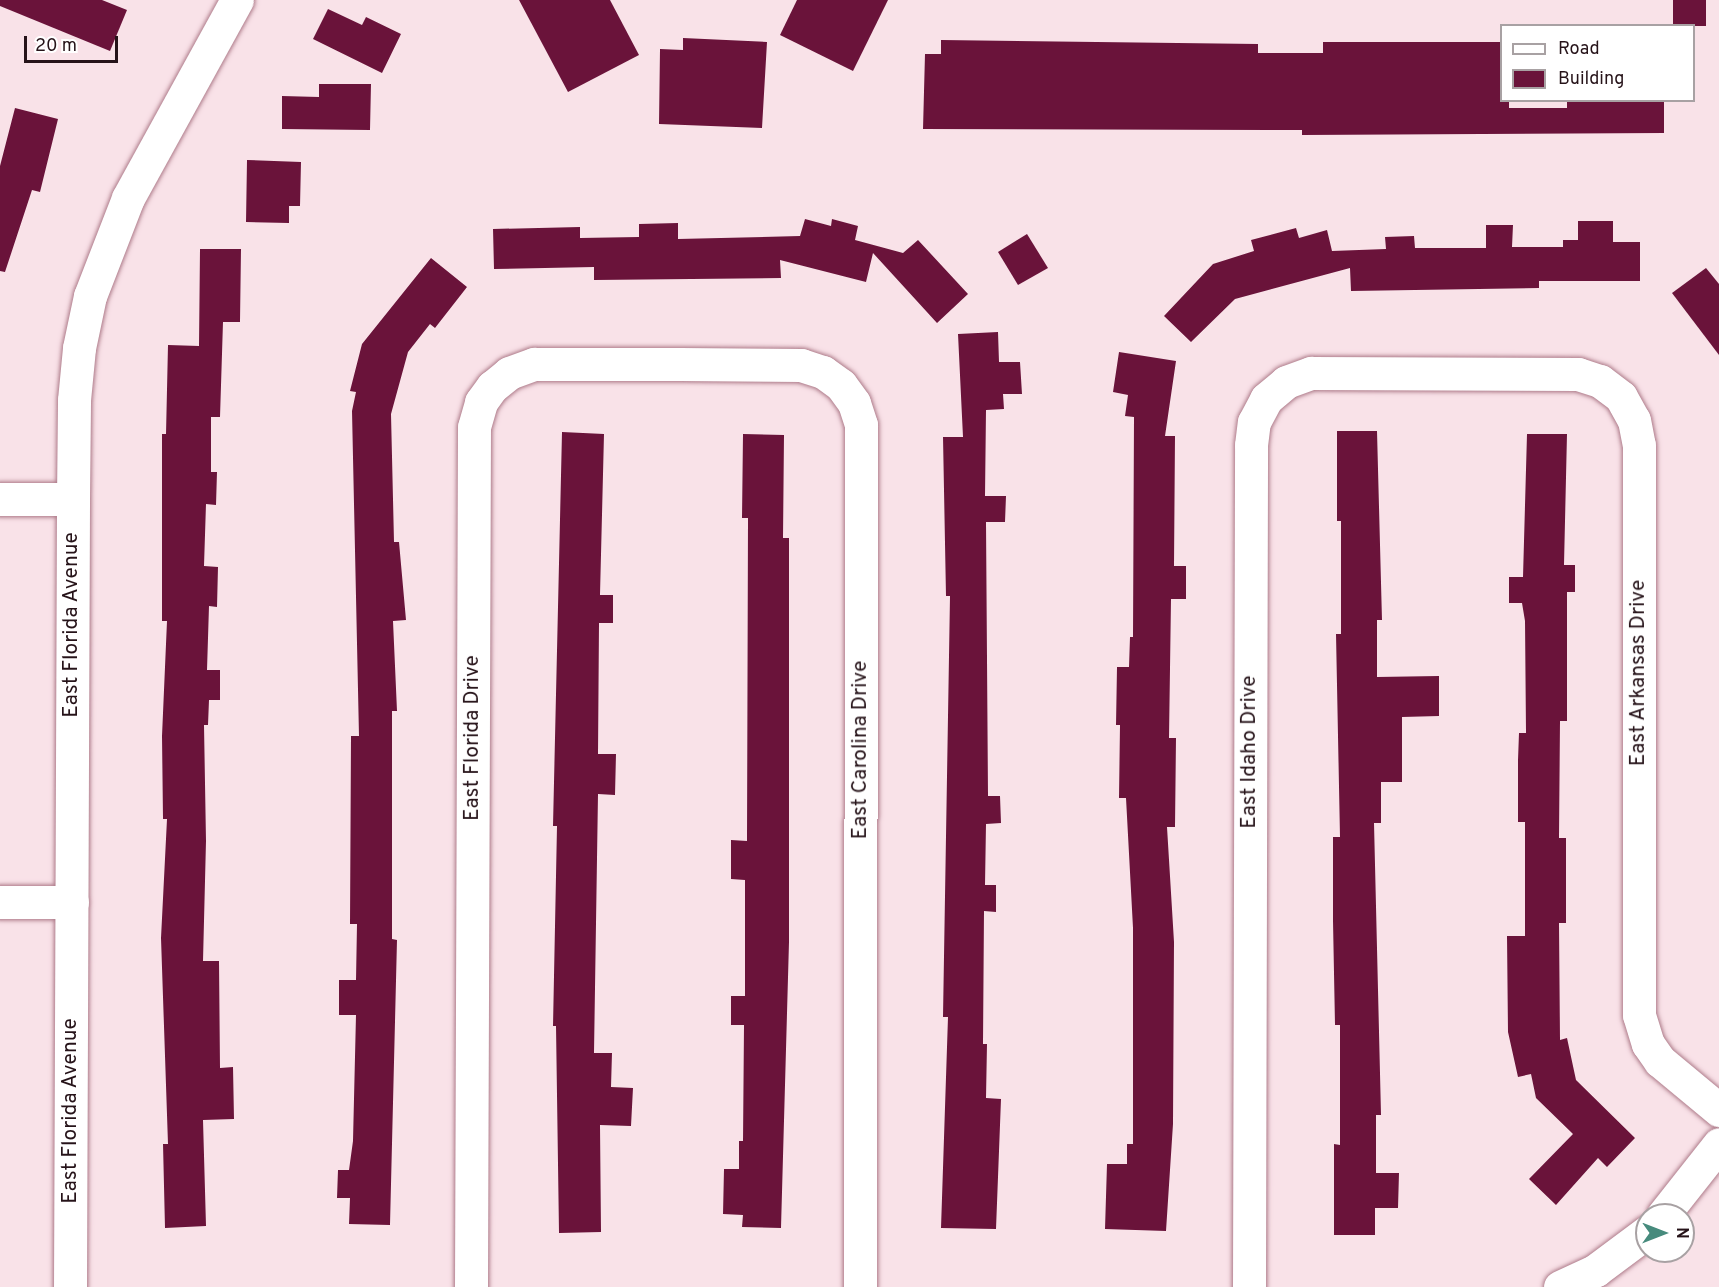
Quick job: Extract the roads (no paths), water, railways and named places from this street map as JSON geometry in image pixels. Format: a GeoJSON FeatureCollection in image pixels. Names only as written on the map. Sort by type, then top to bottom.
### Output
{"type":"FeatureCollection","features":[{"type":"Feature","properties":{"kind":"street","name":"East Florida Avenue"},"geometry":{"type":"LineString","coordinates":[[70,1287],[74,400],[80,348],[107,246],[128,198],[237,0]]}},
{"type":"Feature","properties":{"kind":"street","name":"East Florida Drive"},"geometry":{"type":"LineString","coordinates":[[471,1287],[474,427],[481,402],[492,387],[509,373],[534,364],[680,364]]}},
{"type":"Feature","properties":{"kind":"street","name":"East Carolina Drive"},"geometry":{"type":"LineString","coordinates":[[680,364],[801,365],[823,372],[841,385],[854,403],[861,425],[860,1287]]}},
{"type":"Feature","properties":{"kind":"street","name":"East Idaho Drive"},"geometry":{"type":"LineString","coordinates":[[1249,1287],[1251,445],[1254,422],[1266,399],[1286,382],[1311,373],[1438,373]]}},
{"type":"Feature","properties":{"kind":"street","name":"East Arkansas Drive"},"geometry":{"type":"LineString","coordinates":[[1438,373],[1578,374],[1600,381],[1621,397],[1634,420],[1639,446],[1639,1015],[1648,1044],[1659,1061],[1719,1110]]}},
{"type":"Feature","properties":{"kind":"street"},"geometry":{"type":"LineString","coordinates":[[0,499],[73,499]]}},
{"type":"Feature","properties":{"kind":"street"},"geometry":{"type":"LineString","coordinates":[[0,902],[72,902]]}},
{"type":"Feature","properties":{"kind":"street"},"geometry":{"type":"LineString","coordinates":[[1672,1203],[1719,1144]]}},
{"type":"Feature","properties":{"kind":"street"},"geometry":{"type":"LineString","coordinates":[[1572,1285],[1635,1240]]}}]}
